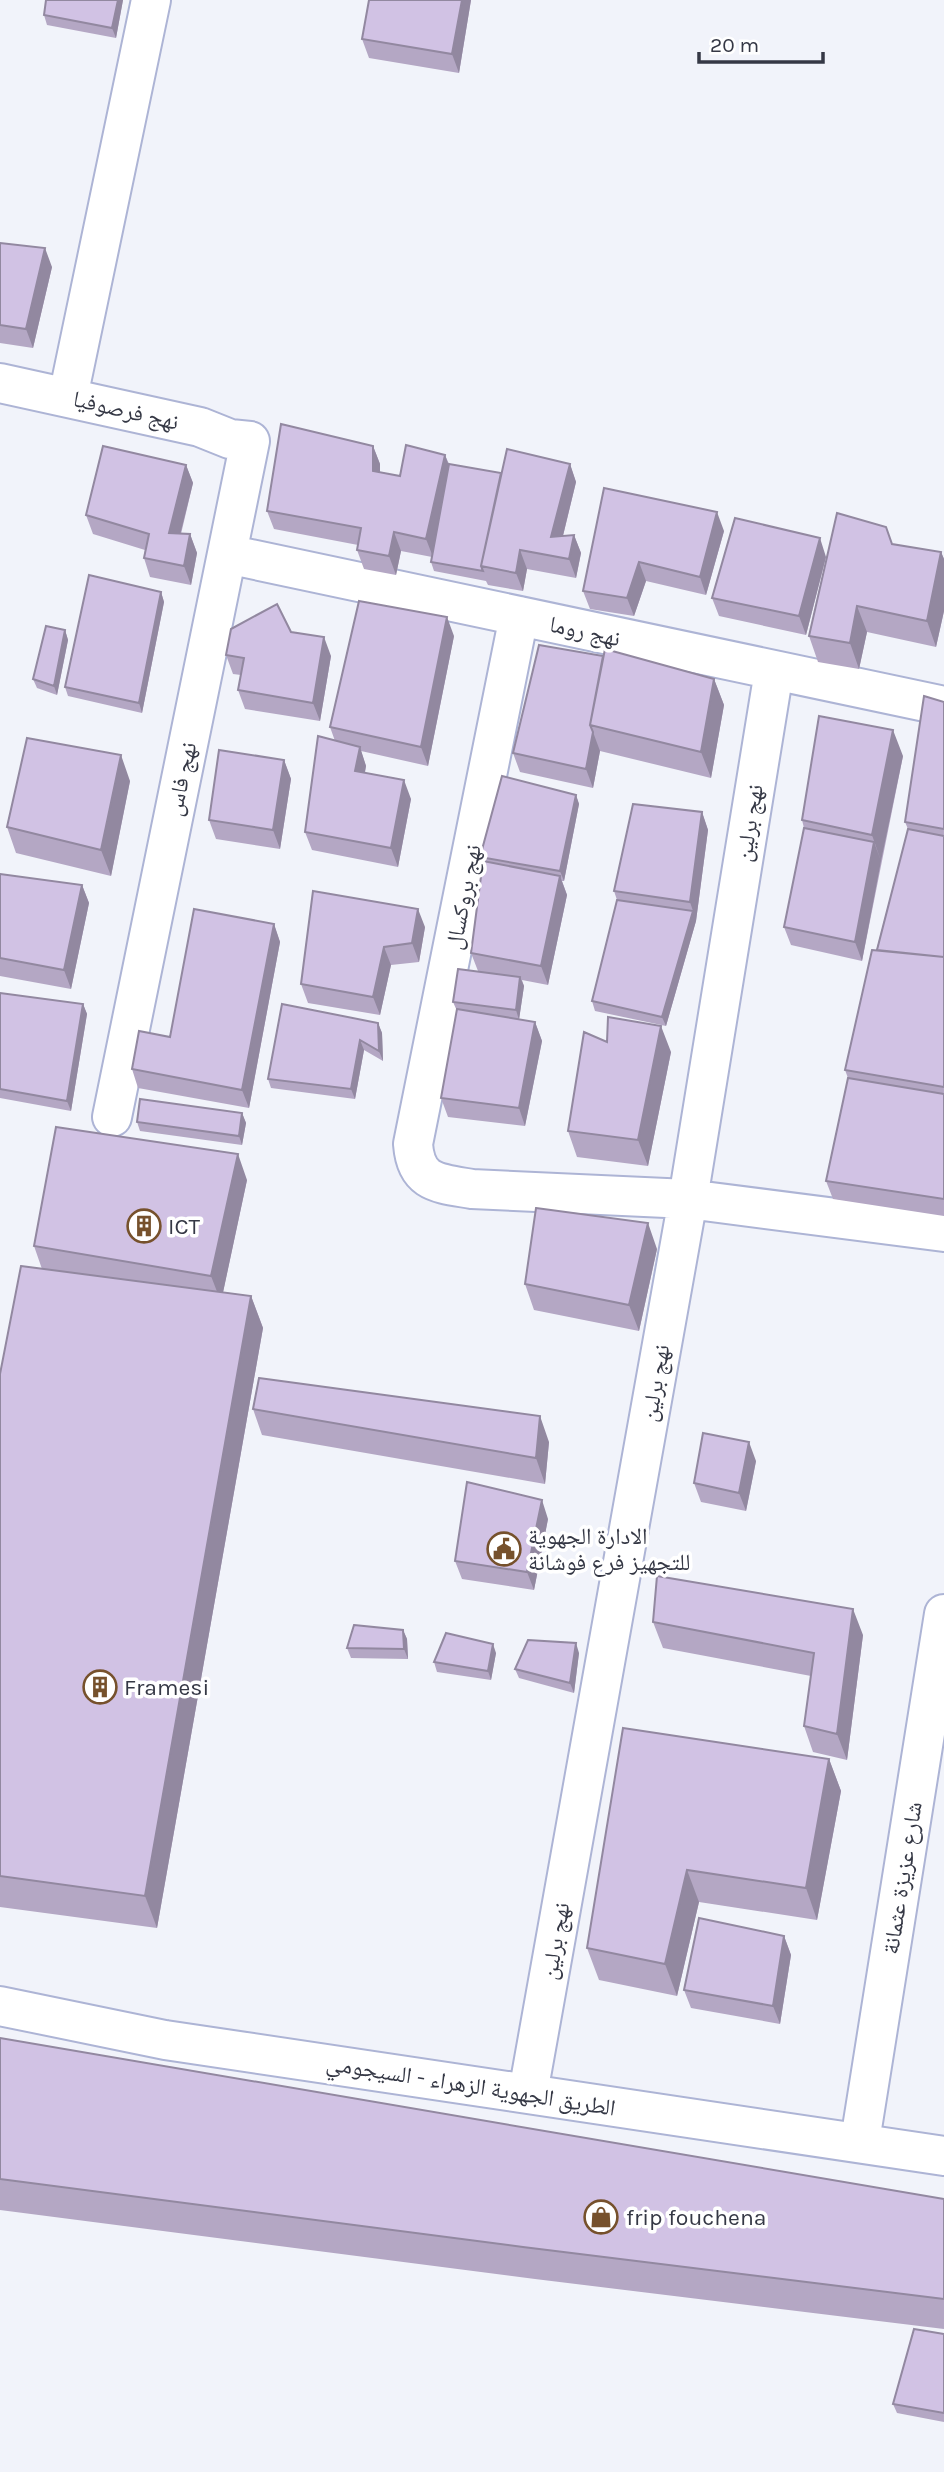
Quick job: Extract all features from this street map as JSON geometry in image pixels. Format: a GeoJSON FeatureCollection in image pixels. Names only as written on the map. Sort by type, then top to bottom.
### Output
{"type":"FeatureCollection","features":[{"type":"Feature","properties":{"kind":"street"},"geometry":{"type":"LineString","coordinates":[[68,397],[151,0]]}},
{"type":"Feature","properties":{"kind":"street","name":"نهج فرصوفيا"},"geometry":{"type":"LineString","coordinates":[[0,383],[201,427],[230,439],[250,441]]}},
{"type":"Feature","properties":{"kind":"street","name":"نهج فاس"},"geometry":{"type":"LineString","coordinates":[[112,1118],[250,441]]}},
{"type":"Feature","properties":{"kind":"street","name":"نهج روما"},"geometry":{"type":"LineString","coordinates":[[227,554],[944,706]]}},
{"type":"Feature","properties":{"kind":"street","name":"نهج بروكسال"},"geometry":{"type":"LineString","coordinates":[[519,616],[413,1144],[415,1162],[423,1175],[449,1185],[472,1189],[688,1199]]}},
{"type":"Feature","properties":{"kind":"street","name":"نهج برلين"},"geometry":{"type":"LineString","coordinates":[[528,2093],[688,1199],[774,671]]}},
{"type":"Feature","properties":{"kind":"street"},"geometry":{"type":"LineString","coordinates":[[688,1199],[944,1232]]}},
{"type":"Feature","properties":{"kind":"street","name":"شارع عزيزة عثمانة"},"geometry":{"type":"LineString","coordinates":[[860,2141],[944,1614]]}},
{"type":"Feature","properties":{"kind":"street","name":"الطريق الجهوية الزهراء - السيجومي"},"geometry":{"type":"LineString","coordinates":[[0,2006],[165,2040],[860,2141],[944,2156]]}},
{"type":"Feature","properties":{"kind":"building"},"geometry":{"type":"Polygon","coordinates":[[[46,0],[118,0],[112,28],[44,15],[46,0]]]}},
{"type":"Feature","properties":{"kind":"building"},"geometry":{"type":"Polygon","coordinates":[[[369,0],[462,0],[452,54],[362,39],[369,0]]]}},
{"type":"Feature","properties":{"kind":"building"},"geometry":{"type":"Polygon","coordinates":[[[0,243],[45,248],[26,329],[0,325],[0,243]]]}},
{"type":"Feature","properties":{"kind":"building"},"geometry":{"type":"Polygon","coordinates":[[[281,424],[373,446],[373,471],[400,476],[406,445],[445,455],[426,539],[394,532],[389,556],[357,550],[361,528],[267,511],[281,424]]]}},
{"type":"Feature","properties":{"kind":"building"},"geometry":{"type":"Polygon","coordinates":[[[103,446],[186,465],[169,533],[190,534],[184,566],[144,558],[149,534],[86,515],[103,446]]]}},
{"type":"Feature","properties":{"kind":"building"},"geometry":{"type":"Polygon","coordinates":[[[507,449],[570,464],[551,537],[574,535],[569,559],[520,550],[516,573],[481,566],[507,449]]]}},
{"type":"Feature","properties":{"kind":"building"},"geometry":{"type":"Polygon","coordinates":[[[449,464],[501,473],[481,566],[483,571],[431,562],[449,464]]]}},
{"type":"Feature","properties":{"kind":"building"},"geometry":{"type":"Polygon","coordinates":[[[604,488],[717,512],[700,577],[639,562],[627,598],[583,591],[604,488]]]}},
{"type":"Feature","properties":{"kind":"building"},"geometry":{"type":"Polygon","coordinates":[[[837,513],[886,527],[892,544],[941,552],[927,621],[857,606],[850,643],[809,636],[837,513]]]}},
{"type":"Feature","properties":{"kind":"building"},"geometry":{"type":"Polygon","coordinates":[[[735,518],[820,538],[799,616],[712,598],[735,518]]]}},
{"type":"Feature","properties":{"kind":"building"},"geometry":{"type":"Polygon","coordinates":[[[89,575],[161,592],[139,703],[65,687],[89,575]]]}},
{"type":"Feature","properties":{"kind":"building"},"geometry":{"type":"Polygon","coordinates":[[[359,601],[447,617],[421,747],[330,727],[359,601]]]}},
{"type":"Feature","properties":{"kind":"building"},"geometry":{"type":"Polygon","coordinates":[[[277,604],[291,632],[324,637],[313,703],[238,690],[244,658],[226,655],[231,629],[277,604]]]}},
{"type":"Feature","properties":{"kind":"building"},"geometry":{"type":"Polygon","coordinates":[[[46,626],[65,630],[54,686],[33,679],[46,626]]]}},
{"type":"Feature","properties":{"kind":"building"},"geometry":{"type":"Polygon","coordinates":[[[539,645],[603,656],[590,725],[593,732],[586,769],[513,753],[539,645]]]}},
{"type":"Feature","properties":{"kind":"building"},"geometry":{"type":"Polygon","coordinates":[[[605,649],[714,679],[701,752],[590,725],[605,649]]]}},
{"type":"Feature","properties":{"kind":"building"},"geometry":{"type":"Polygon","coordinates":[[[924,696],[944,702],[944,829],[905,822],[924,696]]]}},
{"type":"Feature","properties":{"kind":"building"},"geometry":{"type":"Polygon","coordinates":[[[819,716],[893,730],[872,835],[802,820],[819,716]]]}},
{"type":"Feature","properties":{"kind":"building"},"geometry":{"type":"Polygon","coordinates":[[[318,736],[360,747],[355,771],[404,780],[391,848],[305,832],[318,736]]]}},
{"type":"Feature","properties":{"kind":"building"},"geometry":{"type":"Polygon","coordinates":[[[27,738],[121,755],[101,850],[7,827],[27,738]]]}},
{"type":"Feature","properties":{"kind":"building"},"geometry":{"type":"Polygon","coordinates":[[[219,750],[284,760],[273,830],[209,820],[219,750]]]}},
{"type":"Feature","properties":{"kind":"building"},"geometry":{"type":"Polygon","coordinates":[[[502,776],[576,795],[560,871],[480,857],[502,776]]]}},
{"type":"Feature","properties":{"kind":"building"},"geometry":{"type":"Polygon","coordinates":[[[633,804],[702,812],[690,902],[614,891],[633,804]]]}},
{"type":"Feature","properties":{"kind":"building"},"geometry":{"type":"Polygon","coordinates":[[[804,828],[874,842],[855,942],[784,927],[804,828]]]}},
{"type":"Feature","properties":{"kind":"building"},"geometry":{"type":"Polygon","coordinates":[[[908,829],[944,836],[944,957],[877,950],[908,829]]]}},
{"type":"Feature","properties":{"kind":"building"},"geometry":{"type":"Polygon","coordinates":[[[483,861],[560,876],[541,966],[471,953],[483,861]]]}},
{"type":"Feature","properties":{"kind":"building"},"geometry":{"type":"Polygon","coordinates":[[[0,874],[82,885],[64,970],[0,958],[0,874]]]}},
{"type":"Feature","properties":{"kind":"building"},"geometry":{"type":"Polygon","coordinates":[[[313,891],[418,909],[412,943],[384,947],[373,997],[301,984],[313,891]]]}},
{"type":"Feature","properties":{"kind":"building"},"geometry":{"type":"Polygon","coordinates":[[[617,900],[693,911],[662,1017],[592,1001],[617,900]]]}},
{"type":"Feature","properties":{"kind":"building"},"geometry":{"type":"Polygon","coordinates":[[[194,909],[274,924],[242,1090],[132,1069],[139,1031],[170,1037],[194,909]]]}},
{"type":"Feature","properties":{"kind":"building"},"geometry":{"type":"Polygon","coordinates":[[[872,950],[944,957],[944,1087],[845,1070],[872,950]]]}},
{"type":"Feature","properties":{"kind":"building"},"geometry":{"type":"Polygon","coordinates":[[[458,969],[520,977],[516,1010],[453,1002],[458,969]]]}},
{"type":"Feature","properties":{"kind":"building"},"geometry":{"type":"Polygon","coordinates":[[[0,993],[83,1004],[67,1101],[0,1089],[0,993]]]}},
{"type":"Feature","properties":{"kind":"building"},"geometry":{"type":"Polygon","coordinates":[[[282,1004],[378,1023],[379,1051],[360,1040],[351,1089],[268,1079],[282,1004]]]}},
{"type":"Feature","properties":{"kind":"building"},"geometry":{"type":"Polygon","coordinates":[[[457,1009],[535,1022],[519,1108],[441,1098],[457,1009]]]}},
{"type":"Feature","properties":{"kind":"building"},"geometry":{"type":"Polygon","coordinates":[[[608,1017],[661,1026],[638,1140],[568,1131],[584,1032],[607,1042],[608,1017]]]}},
{"type":"Feature","properties":{"kind":"building"},"geometry":{"type":"Polygon","coordinates":[[[848,1078],[944,1094],[944,1199],[826,1181],[848,1078]]]}},
{"type":"Feature","properties":{"kind":"building"},"geometry":{"type":"Polygon","coordinates":[[[140,1099],[242,1113],[239,1136],[137,1122],[140,1099]]]}},
{"type":"Feature","properties":{"kind":"building","name":"ICT"},"geometry":{"type":"Polygon","coordinates":[[[56,1127],[238,1154],[211,1276],[34,1246],[56,1127]]]}},
{"type":"Feature","properties":{"kind":"building"},"geometry":{"type":"Polygon","coordinates":[[[536,1208],[648,1223],[629,1305],[525,1284],[536,1208]]]}},
{"type":"Feature","properties":{"kind":"building","name":"Framesi"},"geometry":{"type":"Polygon","coordinates":[[[21,1266],[251,1296],[145,1896],[0,1876],[0,1374],[21,1266]]]}},
{"type":"Feature","properties":{"kind":"building"},"geometry":{"type":"Polygon","coordinates":[[[259,1378],[540,1416],[536,1458],[253,1409],[259,1378]]]}},
{"type":"Feature","properties":{"kind":"building"},"geometry":{"type":"Polygon","coordinates":[[[703,1433],[749,1442],[739,1493],[694,1483],[703,1433]]]}},
{"type":"Feature","properties":{"kind":"building","name":"الادارة الجهوية للتجهيز فرع فوشانة"},"geometry":{"type":"Polygon","coordinates":[[[467,1482],[542,1500],[527,1572],[455,1561],[467,1482]]]}},
{"type":"Feature","properties":{"kind":"building"},"geometry":{"type":"Polygon","coordinates":[[[657,1576],[853,1609],[837,1734],[804,1726],[814,1653],[653,1622],[657,1576]]]}},
{"type":"Feature","properties":{"kind":"building"},"geometry":{"type":"Polygon","coordinates":[[[354,1625],[403,1630],[404,1649],[347,1648],[354,1625]]]}},
{"type":"Feature","properties":{"kind":"building"},"geometry":{"type":"Polygon","coordinates":[[[446,1633],[493,1644],[488,1671],[434,1662],[446,1633]]]}},
{"type":"Feature","properties":{"kind":"building"},"geometry":{"type":"Polygon","coordinates":[[[528,1640],[576,1643],[570,1683],[515,1669],[528,1640]]]}},
{"type":"Feature","properties":{"kind":"building"},"geometry":{"type":"Polygon","coordinates":[[[623,1728],[829,1759],[806,1888],[687,1870],[665,1964],[587,1948],[623,1728]]]}},
{"type":"Feature","properties":{"kind":"building"},"geometry":{"type":"Polygon","coordinates":[[[699,1918],[784,1936],[773,2006],[684,1990],[699,1918]]]}},
{"type":"Feature","properties":{"kind":"building"},"geometry":{"type":"Polygon","coordinates":[[[0,2038],[944,2199],[944,2299],[0,2179],[0,2038]]]}},
{"type":"Feature","properties":{"kind":"building"},"geometry":{"type":"Polygon","coordinates":[[[914,2329],[944,2334],[944,2413],[893,2404],[914,2329]]]}},
{"type":"Feature","properties":{"kind":"place","name":"ICT"},"geometry":{"type":"Point","coordinates":[144,1226]}},
{"type":"Feature","properties":{"kind":"place","name":"الادارة الجهوية للتجهيز فرع فوشانة"},"geometry":{"type":"Point","coordinates":[504,1549]}},
{"type":"Feature","properties":{"kind":"place","name":"Framesi"},"geometry":{"type":"Point","coordinates":[100,1687]}},
{"type":"Feature","properties":{"kind":"place","name":"frip fouchena"},"geometry":{"type":"Point","coordinates":[601,2217]}}]}
